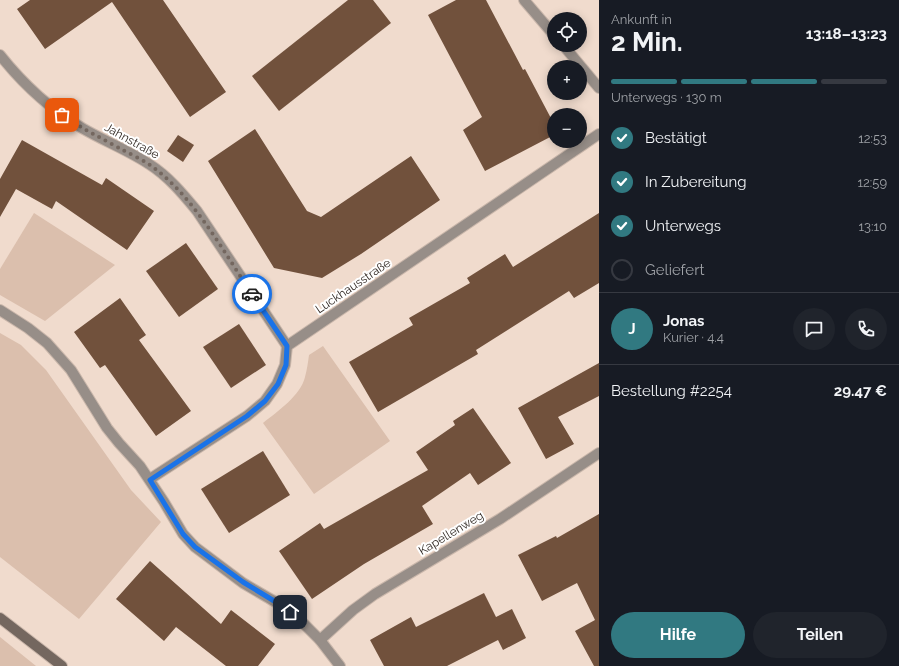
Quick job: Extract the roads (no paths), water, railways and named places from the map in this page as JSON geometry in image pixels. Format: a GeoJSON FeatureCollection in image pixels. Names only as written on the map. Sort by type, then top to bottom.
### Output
{"type":"FeatureCollection","features":[{"type":"Feature","properties":{"kind":"main road"},"geometry":{"type":"LineString","coordinates":[[0,618],[62,666]]}},
{"type":"Feature","properties":{"kind":"street"},"geometry":{"type":"LineString","coordinates":[[524,0],[547,27]]}},
{"type":"Feature","properties":{"kind":"street"},"geometry":{"type":"LineString","coordinates":[[568,52],[599,88]]}},
{"type":"Feature","properties":{"kind":"street","name":"Jahnstraße"},"geometry":{"type":"LineString","coordinates":[[0,55],[32,91],[54,109],[81,127],[149,164],[168,179],[186,197],[197,211],[287,346]]}},
{"type":"Feature","properties":{"kind":"street","name":"Luckhausstraße"},"geometry":{"type":"LineString","coordinates":[[287,346],[599,134]]}},
{"type":"Feature","properties":{"kind":"street"},"geometry":{"type":"LineString","coordinates":[[0,310],[28,328],[60,356],[71,370],[107,428],[140,466],[183,534],[195,547],[243,582],[284,607],[310,628],[340,666]]}},
{"type":"Feature","properties":{"kind":"street"},"geometry":{"type":"LineString","coordinates":[[150,480],[247,416],[265,401],[278,384],[286,365],[287,346]]}},
{"type":"Feature","properties":{"kind":"street","name":"Kapellenweg"},"geometry":{"type":"LineString","coordinates":[[320,640],[353,610],[375,594],[500,519],[599,453]]}}]}
